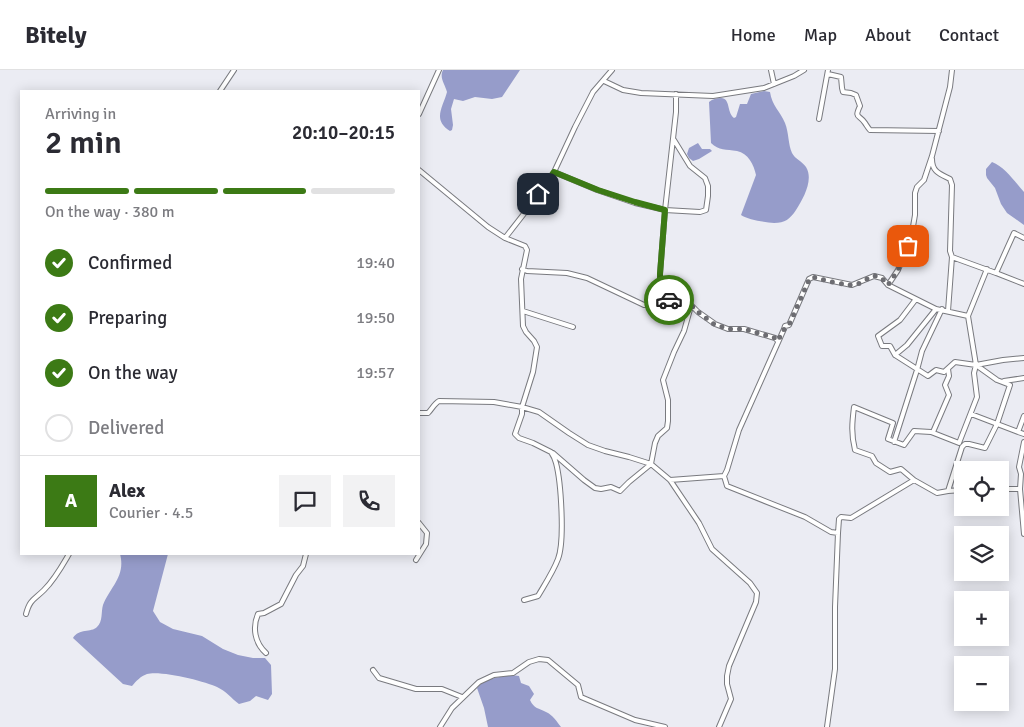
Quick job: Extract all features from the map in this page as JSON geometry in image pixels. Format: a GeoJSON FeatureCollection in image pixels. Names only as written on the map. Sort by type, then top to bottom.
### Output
{"type":"FeatureCollection","features":[{"type":"Feature","properties":{"kind":"street"},"geometry":{"type":"LineString","coordinates":[[221,90],[234,70]]}},
{"type":"Feature","properties":{"kind":"street"},"geometry":{"type":"LineString","coordinates":[[420,112],[438,70]]}},
{"type":"Feature","properties":{"kind":"street"},"geometry":{"type":"LineString","coordinates":[[505,238],[554,172],[593,92],[612,70]]}},
{"type":"Feature","properties":{"kind":"street"},"geometry":{"type":"LineString","coordinates":[[771,70],[774,84]]}},
{"type":"Feature","properties":{"kind":"street"},"geometry":{"type":"LineString","coordinates":[[604,81],[623,90],[641,93],[713,96],[764,88],[804,70]]}},
{"type":"Feature","properties":{"kind":"street"},"geometry":{"type":"LineString","coordinates":[[888,285],[898,270],[908,246],[915,215],[915,193],[917,187],[924,180],[932,156],[950,87],[952,70]]}},
{"type":"Feature","properties":{"kind":"street"},"geometry":{"type":"LineString","coordinates":[[819,119],[828,72],[841,77],[843,92],[856,95],[860,106],[856,114],[857,117],[870,130],[939,131]]}},
{"type":"Feature","properties":{"kind":"street"},"geometry":{"type":"LineString","coordinates":[[661,303],[660,274],[665,210],[674,140],[676,94]]}},
{"type":"Feature","properties":{"kind":"street"},"geometry":{"type":"LineString","coordinates":[[554,172],[598,190],[665,210],[700,212],[706,210],[708,186],[705,178],[690,166],[674,140]]}},
{"type":"Feature","properties":{"kind":"street"},"geometry":{"type":"LineString","coordinates":[[932,156],[932,167],[936,172],[950,179],[952,185],[950,251],[952,256],[948,311]]}},
{"type":"Feature","properties":{"kind":"street"},"geometry":{"type":"LineString","coordinates":[[420,171],[488,227],[505,238],[525,246],[527,254],[521,279],[523,326],[537,347],[534,372],[515,434],[519,438],[551,452],[595,488],[611,487],[620,491],[651,464],[658,436],[667,428],[668,400],[664,380],[684,331],[691,306]]}},
{"type":"Feature","properties":{"kind":"street"},"geometry":{"type":"LineString","coordinates":[[996,273],[1014,233],[1024,238]]}},
{"type":"Feature","properties":{"kind":"street"},"geometry":{"type":"LineString","coordinates":[[952,256],[1024,284]]}},
{"type":"Feature","properties":{"kind":"street"},"geometry":{"type":"LineString","coordinates":[[522,269],[527,271],[567,273],[587,278],[644,305],[661,303],[673,298],[686,300],[714,324],[728,329],[744,329],[775,338],[778,341]]}},
{"type":"Feature","properties":{"kind":"street"},"geometry":{"type":"LineString","coordinates":[[948,490],[977,397],[974,373],[976,365],[968,316],[987,269]]}},
{"type":"Feature","properties":{"kind":"street"},"geometry":{"type":"LineString","coordinates":[[838,533],[832,532],[805,517],[728,486],[724,476],[739,430],[778,341],[786,326],[789,325],[809,280],[813,277],[852,285],[874,276],[882,278],[888,285],[936,308],[968,316]]}},
{"type":"Feature","properties":{"kind":"street"},"geometry":{"type":"LineString","coordinates":[[916,299],[900,320],[878,336],[882,346],[890,346],[895,356],[917,370],[928,376],[936,370],[944,372],[955,362],[976,365],[1024,358]]}},
{"type":"Feature","properties":{"kind":"street"},"geometry":{"type":"LineString","coordinates":[[895,356],[908,346],[936,308]]}},
{"type":"Feature","properties":{"kind":"street"},"geometry":{"type":"LineString","coordinates":[[894,442],[922,351],[942,309]]}},
{"type":"Feature","properties":{"kind":"street"},"geometry":{"type":"LineString","coordinates":[[523,311],[573,327]]}},
{"type":"Feature","properties":{"kind":"street"},"geometry":{"type":"LineString","coordinates":[[954,490],[937,493],[914,480],[901,469],[890,472],[876,463],[872,456],[855,450],[852,438],[854,406],[893,423],[888,439],[894,442],[904,445],[914,431],[933,432],[961,445],[969,444],[984,448],[997,424],[1010,386],[997,380],[976,365]]}},
{"type":"Feature","properties":{"kind":"street"},"geometry":{"type":"LineString","coordinates":[[933,432],[949,395],[945,385],[949,376],[948,369]]}},
{"type":"Feature","properties":{"kind":"street"},"geometry":{"type":"LineString","coordinates":[[1002,382],[1024,378]]}},
{"type":"Feature","properties":{"kind":"street"},"geometry":{"type":"LineString","coordinates":[[420,413],[428,413],[435,403],[439,401],[494,402],[522,407],[539,412],[588,444],[605,451],[651,464],[670,480],[699,523],[712,549],[750,583],[757,593],[756,602],[729,666],[727,684],[731,699],[719,727]]}},
{"type":"Feature","properties":{"kind":"street"},"geometry":{"type":"LineString","coordinates":[[971,414],[1024,434]]}},
{"type":"Feature","properties":{"kind":"street"},"geometry":{"type":"LineString","coordinates":[[1018,432],[1024,416]]}},
{"type":"Feature","properties":{"kind":"street"},"geometry":{"type":"LineString","coordinates":[[1024,442],[1022,460],[1019,467],[1024,534]]}},
{"type":"Feature","properties":{"kind":"street"},"geometry":{"type":"LineString","coordinates":[[524,600],[538,596],[559,558],[562,533],[560,489],[556,463],[551,452]]}},
{"type":"Feature","properties":{"kind":"street"},"geometry":{"type":"LineString","coordinates":[[670,480],[724,476]]}},
{"type":"Feature","properties":{"kind":"street"},"geometry":{"type":"LineString","coordinates":[[827,727],[835,669],[835,607],[839,519],[842,517],[852,518],[914,480]]}},
{"type":"Feature","properties":{"kind":"street"},"geometry":{"type":"LineString","coordinates":[[1009,489],[1020,489]]}},
{"type":"Feature","properties":{"kind":"street"},"geometry":{"type":"LineString","coordinates":[[420,524],[427,533],[426,544],[420,554]]}},
{"type":"Feature","properties":{"kind":"street"},"geometry":{"type":"LineString","coordinates":[[26,614],[28,604],[44,590],[68,555]]}},
{"type":"Feature","properties":{"kind":"street"},"geometry":{"type":"LineString","coordinates":[[266,653],[261,648],[254,631],[255,620],[258,614],[281,604],[296,575],[303,566],[306,555]]}},
{"type":"Feature","properties":{"kind":"street"},"geometry":{"type":"LineString","coordinates":[[416,560],[419,555]]}},
{"type":"Feature","properties":{"kind":"street"},"geometry":{"type":"LineString","coordinates":[[440,727],[452,708],[479,682],[494,675],[513,673],[529,662],[539,659],[548,660],[578,686],[581,697],[635,720],[665,727]]}},
{"type":"Feature","properties":{"kind":"street"},"geometry":{"type":"LineString","coordinates":[[373,670],[379,678],[408,687],[416,689],[442,689],[462,697]]}},
{"type":"Feature","properties":{"kind":"water"},"geometry":{"type":"Polygon","coordinates":[[[443,70],[520,70],[502,97],[492,99],[475,97],[463,101],[454,99],[451,109],[453,125],[450,131],[441,122],[440,118],[441,108],[447,92],[442,78],[443,70]]]}},
{"type":"Feature","properties":{"kind":"water"},"geometry":{"type":"Polygon","coordinates":[[[764,91],[770,92],[772,101],[785,123],[792,153],[806,167],[809,178],[807,189],[792,216],[778,223],[757,220],[741,215],[756,175],[754,167],[750,160],[741,152],[720,149],[711,143],[709,102],[716,98],[724,99],[734,118],[740,104],[747,104],[751,94],[764,91]]]}},
{"type":"Feature","properties":{"kind":"water"},"geometry":{"type":"Polygon","coordinates":[[[698,143],[702,149],[710,149],[712,151],[693,161],[687,154],[689,148],[698,143]]]}},
{"type":"Feature","properties":{"kind":"water"},"geometry":{"type":"Polygon","coordinates":[[[992,162],[1005,171],[1024,192],[1024,225],[1007,213],[1001,204],[995,188],[987,178],[986,169],[992,162]]]}},
{"type":"Feature","properties":{"kind":"water"},"geometry":{"type":"Polygon","coordinates":[[[120,555],[168,555],[153,611],[160,622],[173,629],[202,636],[223,649],[238,655],[265,658],[271,665],[272,694],[268,700],[256,696],[250,701],[239,704],[217,687],[193,679],[153,673],[145,675],[132,686],[123,684],[73,638],[78,633],[94,629],[99,625],[103,605],[119,575],[120,555]]]}},
{"type":"Feature","properties":{"kind":"water"},"geometry":{"type":"Polygon","coordinates":[[[511,675],[519,676],[521,683],[529,686],[534,694],[530,700],[533,705],[551,715],[561,727],[488,727],[477,688],[488,680],[511,675]]]}},
{"type":"Feature","properties":{"kind":"way so far"},"geometry":{"type":"LineString","coordinates":[[669,300],[673,298],[686,300],[714,324],[728,329],[744,329],[775,338],[778,341],[786,326],[789,325],[809,280],[813,277],[852,285],[874,276],[882,278],[888,285],[898,270],[908,246]]}},
{"type":"Feature","properties":{"kind":"route"},"geometry":{"type":"LineString","coordinates":[[538,194],[554,172],[598,190],[665,210],[660,274],[661,303],[669,300]]}}]}
